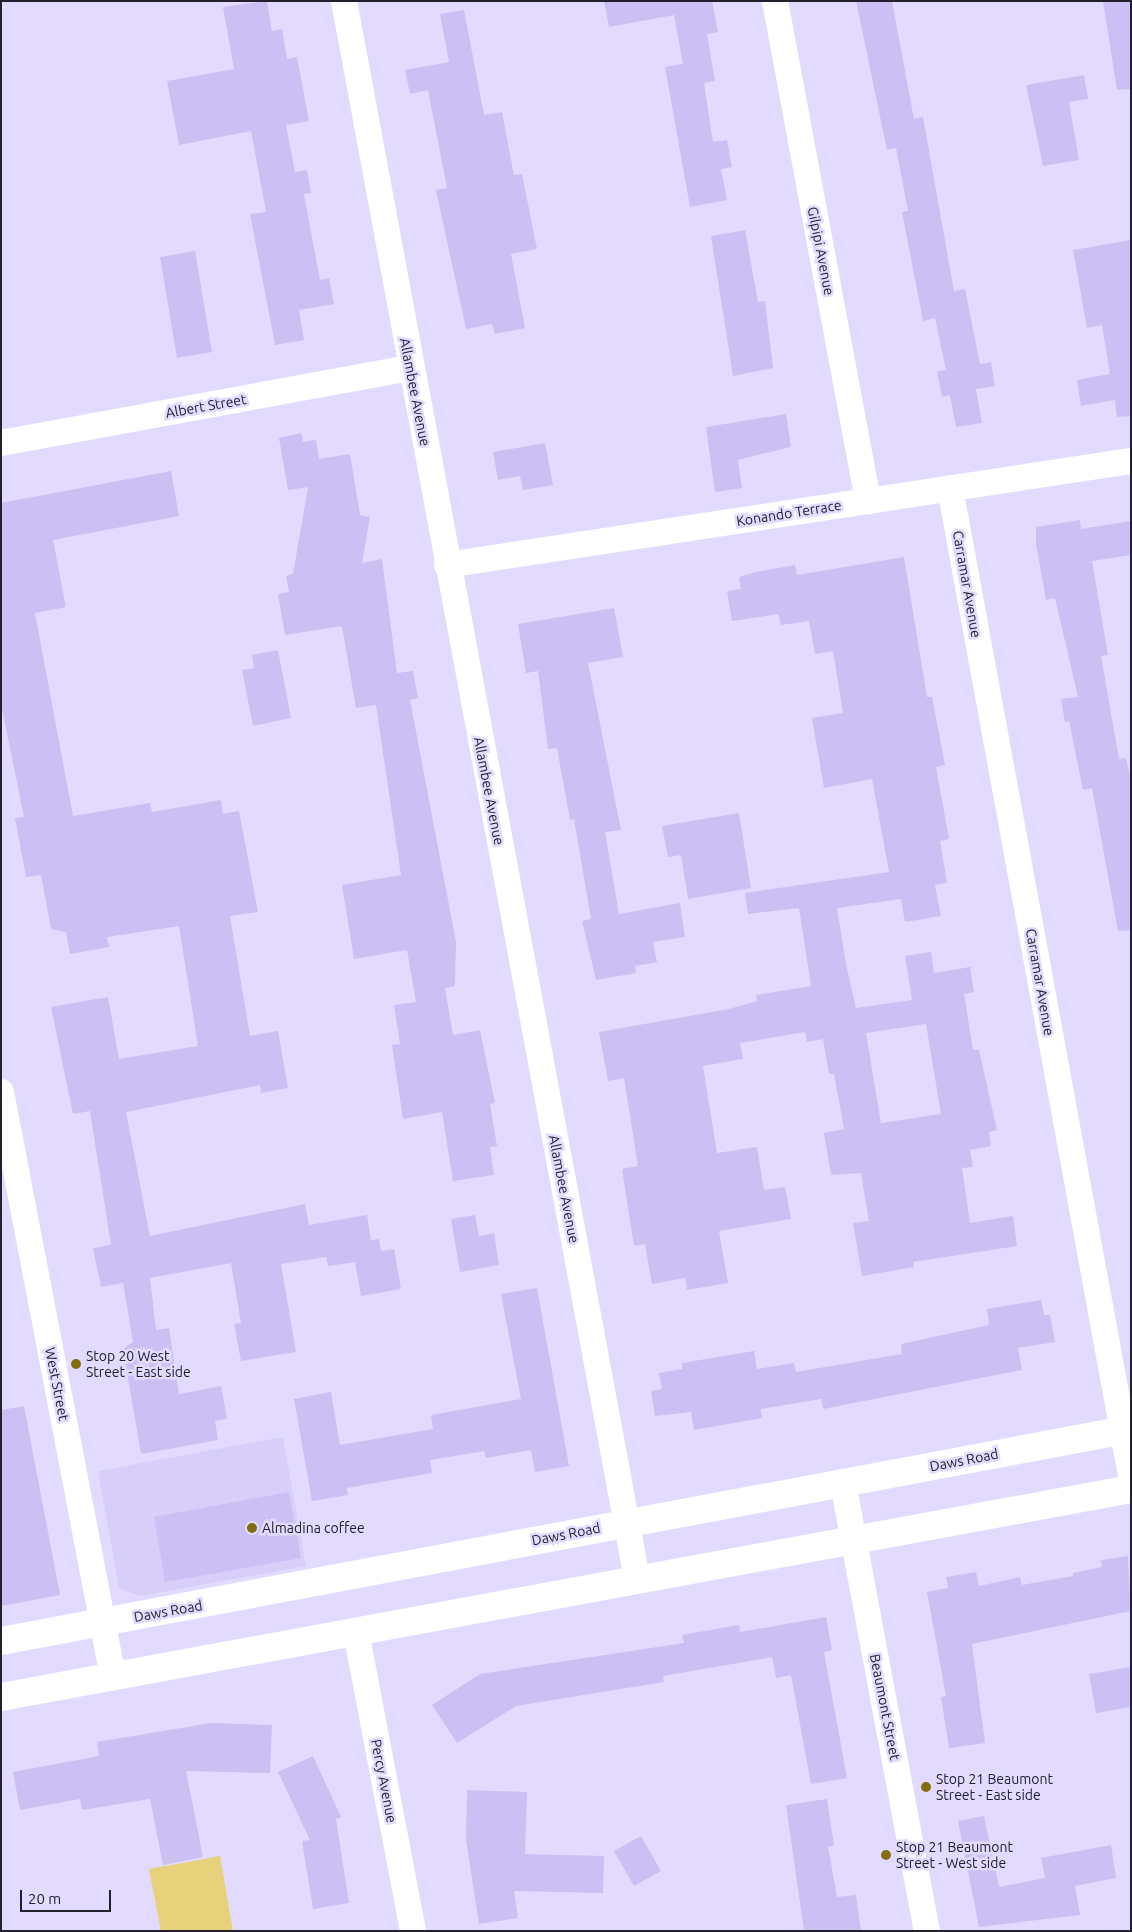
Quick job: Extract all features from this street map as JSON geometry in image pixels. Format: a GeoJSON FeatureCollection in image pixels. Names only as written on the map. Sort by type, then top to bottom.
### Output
{"type":"FeatureCollection","features":[{"type":"Feature","properties":{"kind":"main road","name":"Daws Road"},"geometry":{"type":"LineString","coordinates":[[1,1641],[627,1522],[1127,1430]]}},
{"type":"Feature","properties":{"kind":"main road"},"geometry":{"type":"LineString","coordinates":[[1,1697],[1131,1490]]}},
{"type":"Feature","properties":{"kind":"street","name":"Allambee Avenue"},"geometry":{"type":"LineString","coordinates":[[344,1],[410,368],[637,1579]]}},
{"type":"Feature","properties":{"kind":"street","name":"Gilpipi Avenue"},"geometry":{"type":"LineString","coordinates":[[775,1],[868,501]]}},
{"type":"Feature","properties":{"kind":"street","name":"Albert Street"},"geometry":{"type":"LineString","coordinates":[[1,443],[410,368]]}},
{"type":"Feature","properties":{"kind":"street","name":"Konando Terrace"},"geometry":{"type":"LineString","coordinates":[[447,565],[1131,461]]}},
{"type":"Feature","properties":{"kind":"street","name":"Carramar Avenue"},"geometry":{"type":"LineString","coordinates":[[950,488],[1127,1430],[1131,1475]]}},
{"type":"Feature","properties":{"kind":"street","name":"West Street"},"geometry":{"type":"LineString","coordinates":[[1,1092],[113,1677]]}},
{"type":"Feature","properties":{"kind":"street","name":"Beaumont Street"},"geometry":{"type":"LineString","coordinates":[[843,1482],[927,1931]]}},
{"type":"Feature","properties":{"kind":"street","name":"Percy Avenue"},"geometry":{"type":"LineString","coordinates":[[356,1632],[413,1931]]}},
{"type":"Feature","properties":{"kind":"shaded area"},"geometry":{"type":"Polygon","coordinates":[[[283,1437],[306,1566],[140,1596],[119,1588],[98,1471],[283,1437]]]}},
{"type":"Feature","properties":{"kind":"shaded area"},"geometry":{"type":"Polygon","coordinates":[[[220,1856],[233,1931],[161,1931],[149,1869],[220,1856]]]}},
{"type":"Feature","properties":{"kind":"building"},"geometry":{"type":"Polygon","coordinates":[[[267,1],[272,31],[282,29],[287,59],[297,57],[309,121],[286,125],[295,172],[307,170],[311,193],[304,194],[320,280],[329,278],[334,304],[299,310],[304,340],[275,345],[250,214],[266,212],[251,131],[179,145],[167,81],[234,69],[223,7],[267,1]]]}},
{"type":"Feature","properties":{"kind":"building"},"geometry":{"type":"Polygon","coordinates":[[[604,1],[712,1],[718,32],[707,34],[715,81],[704,83],[713,142],[727,140],[732,167],[721,169],[727,200],[690,207],[665,67],[683,64],[674,15],[609,27],[604,1]]]}},
{"type":"Feature","properties":{"kind":"building"},"geometry":{"type":"Polygon","coordinates":[[[856,1],[892,1],[914,119],[923,117],[954,291],[965,289],[980,364],[991,362],[995,386],[976,389],[982,423],[956,427],[950,395],[942,397],[937,371],[946,370],[935,318],[923,321],[902,212],[908,211],[896,148],[887,150],[856,1]]]}},
{"type":"Feature","properties":{"kind":"building"},"geometry":{"type":"Polygon","coordinates":[[[1103,1],[1131,1],[1131,89],[1117,90],[1103,1]]]}},
{"type":"Feature","properties":{"kind":"building"},"geometry":{"type":"Polygon","coordinates":[[[464,10],[484,115],[502,112],[514,175],[522,174],[537,249],[511,254],[525,328],[495,334],[492,324],[466,329],[436,190],[447,188],[428,90],[410,94],[405,70],[449,62],[440,14],[464,10]]]}},
{"type":"Feature","properties":{"kind":"building"},"geometry":{"type":"Polygon","coordinates":[[[1084,75],[1088,99],[1069,102],[1079,160],[1043,166],[1026,85],[1084,75]]]}},
{"type":"Feature","properties":{"kind":"building"},"geometry":{"type":"Polygon","coordinates":[[[745,230],[758,302],[765,301],[773,368],[733,376],[711,236],[745,230]]]}},
{"type":"Feature","properties":{"kind":"building"},"geometry":{"type":"Polygon","coordinates":[[[1131,240],[1131,416],[1117,417],[1115,400],[1081,406],[1077,380],[1110,374],[1102,325],[1087,328],[1073,250],[1131,240]]]}},
{"type":"Feature","properties":{"kind":"building"},"geometry":{"type":"Polygon","coordinates":[[[195,251],[212,352],[177,358],[160,257],[195,251]]]}},
{"type":"Feature","properties":{"kind":"building"},"geometry":{"type":"Polygon","coordinates":[[[786,414],[791,447],[738,460],[742,488],[715,492],[706,427],[786,414]]]}},
{"type":"Feature","properties":{"kind":"building"},"geometry":{"type":"Polygon","coordinates":[[[301,433],[303,442],[316,440],[319,459],[350,454],[360,515],[370,517],[362,563],[382,559],[397,673],[413,671],[418,698],[410,700],[456,942],[455,986],[445,988],[453,1035],[480,1030],[495,1103],[490,1104],[497,1146],[490,1147],[494,1175],[453,1181],[442,1112],[403,1119],[392,1045],[400,1044],[394,1005],[416,1002],[407,950],[354,959],[342,885],[401,875],[376,705],[356,708],[342,626],[285,635],[278,594],[289,592],[286,576],[293,574],[308,487],[288,490],[279,438],[301,433]]]}},
{"type":"Feature","properties":{"kind":"building"},"geometry":{"type":"Polygon","coordinates":[[[545,443],[553,485],[523,490],[520,476],[498,480],[493,452],[545,443]]]}},
{"type":"Feature","properties":{"kind":"building"},"geometry":{"type":"Polygon","coordinates":[[[171,471],[179,516],[53,540],[66,607],[35,613],[73,816],[150,803],[152,812],[221,800],[223,814],[239,811],[258,912],[230,916],[250,1036],[278,1031],[288,1088],[261,1093],[260,1085],[126,1112],[150,1236],[305,1204],[309,1225],[367,1215],[371,1240],[379,1239],[381,1251],[394,1249],[401,1289],[361,1296],[355,1262],[328,1266],[326,1257],[281,1264],[296,1352],[241,1361],[234,1324],[241,1323],[231,1263],[150,1278],[156,1330],[169,1328],[179,1394],[221,1386],[227,1419],[215,1421],[218,1440],[141,1454],[123,1349],[133,1342],[123,1283],[101,1287],[93,1248],[111,1245],[90,1111],[73,1114],[51,1007],[108,997],[119,1059],[198,1046],[179,926],[107,937],[109,947],[70,954],[66,932],[51,929],[41,875],[26,877],[15,818],[24,817],[1,704],[1,503],[171,471]]]}},
{"type":"Feature","properties":{"kind":"building"},"geometry":{"type":"Polygon","coordinates":[[[1080,520],[1081,529],[1131,521],[1131,555],[1092,561],[1108,655],[1101,656],[1119,759],[1126,758],[1131,780],[1131,930],[1118,931],[1092,788],[1083,790],[1069,721],[1065,722],[1061,699],[1078,697],[1055,598],[1046,600],[1036,544],[1036,527],[1080,520]]]}},
{"type":"Feature","properties":{"kind":"building"},"geometry":{"type":"Polygon","coordinates":[[[904,557],[927,697],[932,697],[945,765],[936,767],[949,839],[940,841],[947,883],[935,885],[941,916],[905,922],[901,899],[837,908],[846,964],[856,1008],[912,1000],[905,956],[931,952],[934,973],[970,967],[974,992],[964,994],[973,1050],[979,1050],[997,1130],[989,1132],[991,1146],[970,1150],[973,1167],[962,1168],[970,1223],[1013,1216],[1017,1246],[913,1262],[914,1267],[862,1276],[853,1223],[869,1221],[861,1173],[831,1175],[824,1133],[844,1129],[834,1074],[829,1074],[823,1039],[807,1042],[805,1032],[740,1043],[743,1059],[703,1066],[717,1153],[757,1147],[764,1190],[785,1187],[791,1219],[719,1231],[728,1283],[687,1290],[685,1278],[652,1284],[645,1244],[634,1246],[622,1169],[638,1166],[624,1078],[608,1081],[599,1032],[729,1009],[757,1001],[756,995],[811,986],[799,908],[748,914],[745,893],[889,872],[872,779],[824,788],[812,718],[843,713],[833,651],[815,654],[809,621],[781,625],[778,614],[732,621],[727,591],[741,589],[739,577],[795,565],[797,575],[904,557]],[[926,1024],[866,1033],[881,1123],[941,1114],[926,1024]]]}},
{"type":"Feature","properties":{"kind":"building"},"geometry":{"type":"Polygon","coordinates":[[[614,608],[623,657],[588,663],[621,830],[605,832],[619,914],[680,903],[685,937],[653,942],[657,962],[635,966],[636,973],[596,980],[582,921],[591,919],[574,819],[570,820],[557,748],[548,749],[538,671],[526,673],[518,624],[614,608]]]}},
{"type":"Feature","properties":{"kind":"building"},"geometry":{"type":"Polygon","coordinates":[[[278,650],[291,718],[253,726],[242,670],[254,668],[252,655],[278,650]]]}},
{"type":"Feature","properties":{"kind":"building"},"geometry":{"type":"Polygon","coordinates":[[[739,813],[751,888],[688,899],[681,855],[668,857],[662,826],[739,813]]]}},
{"type":"Feature","properties":{"kind":"building"},"geometry":{"type":"Polygon","coordinates":[[[475,1215],[479,1236],[494,1233],[499,1265],[460,1272],[451,1219],[475,1215]]]}},
{"type":"Feature","properties":{"kind":"building"},"geometry":{"type":"Polygon","coordinates":[[[537,1288],[569,1466],[535,1472],[531,1450],[486,1458],[484,1451],[430,1460],[432,1473],[347,1488],[348,1495],[312,1501],[294,1399],[331,1392],[340,1445],[433,1429],[431,1415],[521,1399],[501,1294],[537,1288]]]}},
{"type":"Feature","properties":{"kind":"building"},"geometry":{"type":"Polygon","coordinates":[[[1041,1300],[1044,1315],[1050,1315],[1055,1342],[1018,1348],[1022,1370],[823,1409],[821,1399],[761,1409],[762,1418],[694,1430],[691,1412],[655,1416],[651,1391],[662,1389],[659,1373],[682,1369],[682,1363],[754,1351],[757,1369],[794,1363],[796,1372],[902,1354],[901,1344],[989,1325],[987,1309],[1041,1300]]]}},
{"type":"Feature","properties":{"kind":"building"},"geometry":{"type":"Polygon","coordinates":[[[24,1406],[60,1595],[1,1606],[1,1410],[24,1406]]]}},
{"type":"Feature","properties":{"kind":"building"},"geometry":{"type":"Polygon","coordinates":[[[289,1492],[301,1558],[165,1582],[154,1517],[289,1492]]]}},
{"type":"Feature","properties":{"kind":"building"},"geometry":{"type":"Polygon","coordinates":[[[1128,1556],[1131,1611],[972,1644],[985,1743],[949,1748],[941,1697],[946,1696],[927,1592],[948,1588],[946,1577],[976,1572],[979,1586],[1020,1577],[1022,1585],[1073,1576],[1073,1573],[1102,1567],[1101,1560],[1128,1556]]]}},
{"type":"Feature","properties":{"kind":"building"},"geometry":{"type":"Polygon","coordinates":[[[826,1617],[832,1650],[824,1652],[847,1778],[811,1784],[791,1675],[776,1678],[772,1657],[663,1676],[664,1682],[516,1706],[457,1743],[432,1705],[480,1674],[684,1643],[682,1635],[739,1625],[740,1632],[826,1617]]]}},
{"type":"Feature","properties":{"kind":"building"},"geometry":{"type":"Polygon","coordinates":[[[1131,1667],[1131,1707],[1096,1713],[1089,1674],[1131,1667]]]}},
{"type":"Feature","properties":{"kind":"building"},"geometry":{"type":"Polygon","coordinates":[[[211,1723],[272,1725],[270,1773],[186,1771],[203,1857],[163,1865],[150,1799],[82,1810],[80,1799],[20,1810],[13,1772],[99,1756],[97,1742],[211,1723]]]}},
{"type":"Feature","properties":{"kind":"building"},"geometry":{"type":"Polygon","coordinates":[[[313,1756],[341,1817],[336,1819],[349,1903],[313,1909],[302,1841],[310,1840],[278,1772],[313,1756]]]}},
{"type":"Feature","properties":{"kind":"building"},"geometry":{"type":"Polygon","coordinates":[[[467,1790],[527,1792],[525,1854],[604,1856],[603,1893],[514,1891],[518,1918],[479,1924],[466,1840],[467,1790]]]}},
{"type":"Feature","properties":{"kind":"building"},"geometry":{"type":"Polygon","coordinates":[[[827,1799],[834,1846],[828,1846],[837,1897],[856,1895],[861,1931],[804,1931],[786,1805],[827,1799]]]}},
{"type":"Feature","properties":{"kind":"building"},"geometry":{"type":"Polygon","coordinates":[[[984,1816],[999,1887],[1045,1878],[1041,1858],[1111,1845],[1116,1878],[1075,1886],[1080,1915],[979,1927],[958,1821],[984,1816]]]}},
{"type":"Feature","properties":{"kind":"building"},"geometry":{"type":"Polygon","coordinates":[[[641,1836],[661,1871],[634,1886],[614,1851],[641,1836]]]}},
{"type":"Feature","properties":{"kind":"place","name":"Stop 20 West Street - East side"},"geometry":{"type":"Point","coordinates":[76,1364]}},
{"type":"Feature","properties":{"kind":"place","name":"Almadina coffee"},"geometry":{"type":"Point","coordinates":[252,1528]}},
{"type":"Feature","properties":{"kind":"place","name":"Stop 21 Beaumont Street - East side"},"geometry":{"type":"Point","coordinates":[926,1787]}},
{"type":"Feature","properties":{"kind":"place","name":"Stop 21 Beaumont Street - West side"},"geometry":{"type":"Point","coordinates":[886,1855]}}]}
